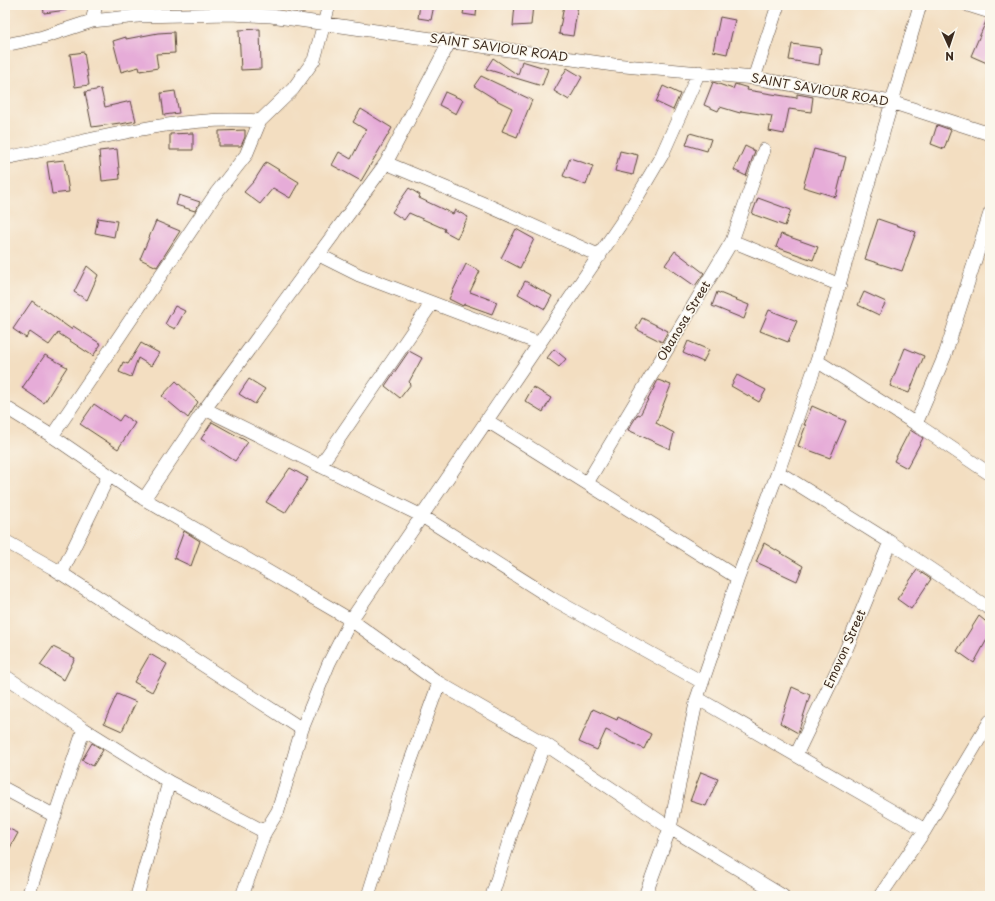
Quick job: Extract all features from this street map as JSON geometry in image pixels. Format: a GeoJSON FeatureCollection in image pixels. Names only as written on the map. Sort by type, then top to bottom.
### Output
{"type":"FeatureCollection","features":[{"type":"Feature","properties":{"kind":"street"},"geometry":{"type":"LineString","coordinates":[[92,21],[96,5]]}},
{"type":"Feature","properties":{"kind":"street"},"geometry":{"type":"LineString","coordinates":[[52,436],[217,192],[246,155],[260,121],[293,89],[314,60],[329,5]]}},
{"type":"Feature","properties":{"kind":"street"},"geometry":{"type":"LineString","coordinates":[[754,78],[778,5]]}},
{"type":"Feature","properties":{"kind":"street"},"geometry":{"type":"LineString","coordinates":[[645,896],[670,828],[697,698],[738,578],[778,472],[817,361],[920,5]]}},
{"type":"Feature","properties":{"kind":"street"},"geometry":{"type":"LineString","coordinates":[[968,5],[990,12]]}},
{"type":"Feature","properties":{"kind":"street","name":"SAINT SAVIOUR ROAD"},"geometry":{"type":"LineString","coordinates":[[5,45],[43,37],[92,21],[231,9],[614,65],[754,78],[891,102],[990,134]]}},
{"type":"Feature","properties":{"kind":"street"},"geometry":{"type":"LineString","coordinates":[[144,499],[204,409],[386,163],[450,41]]}},
{"type":"Feature","properties":{"kind":"street"},"geometry":{"type":"LineString","coordinates":[[242,896],[264,832],[278,811],[302,729],[329,663],[351,620],[538,343],[600,256],[626,216],[662,155],[699,72]]}},
{"type":"Feature","properties":{"kind":"street"},"geometry":{"type":"LineString","coordinates":[[5,158],[148,128],[196,121],[240,119],[260,121]]}},
{"type":"Feature","properties":{"kind":"street","name":"Obanosa Street"},"geometry":{"type":"LineString","coordinates":[[587,483],[732,241],[764,150]]}},
{"type":"Feature","properties":{"kind":"street"},"geometry":{"type":"LineString","coordinates":[[386,163],[489,206],[600,256]]}},
{"type":"Feature","properties":{"kind":"street"},"geometry":{"type":"LineString","coordinates":[[916,424],[945,355],[985,251],[990,213]]}},
{"type":"Feature","properties":{"kind":"street"},"geometry":{"type":"LineString","coordinates":[[732,241],[840,284]]}},
{"type":"Feature","properties":{"kind":"street"},"geometry":{"type":"LineString","coordinates":[[319,255],[359,275],[538,343]]}},
{"type":"Feature","properties":{"kind":"street"},"geometry":{"type":"LineString","coordinates":[[320,466],[432,303]]}},
{"type":"Feature","properties":{"kind":"street"},"geometry":{"type":"LineString","coordinates":[[817,361],[916,424],[990,474]]}},
{"type":"Feature","properties":{"kind":"street"},"geometry":{"type":"LineString","coordinates":[[5,407],[52,436],[144,499],[351,620],[439,683],[545,744],[670,828],[783,896]]}},
{"type":"Feature","properties":{"kind":"street"},"geometry":{"type":"LineString","coordinates":[[204,409],[422,516],[553,599],[702,682]]}},
{"type":"Feature","properties":{"kind":"street"},"geometry":{"type":"LineString","coordinates":[[486,420],[738,578]]}},
{"type":"Feature","properties":{"kind":"street"},"geometry":{"type":"LineString","coordinates":[[778,472],[890,542],[990,609]]}},
{"type":"Feature","properties":{"kind":"street"},"geometry":{"type":"LineString","coordinates":[[61,574],[109,475]]}},
{"type":"Feature","properties":{"kind":"street"},"geometry":{"type":"LineString","coordinates":[[5,541],[61,574],[302,729]]}},
{"type":"Feature","properties":{"kind":"street","name":"Emovon Street"},"geometry":{"type":"LineString","coordinates":[[796,755],[841,662],[890,542]]}},
{"type":"Feature","properties":{"kind":"street"},"geometry":{"type":"LineString","coordinates":[[5,676],[84,729],[169,782],[264,832]]}},
{"type":"Feature","properties":{"kind":"street"},"geometry":{"type":"LineString","coordinates":[[368,896],[407,771],[439,683]]}},
{"type":"Feature","properties":{"kind":"street"},"geometry":{"type":"LineString","coordinates":[[697,698],[925,830]]}},
{"type":"Feature","properties":{"kind":"street"},"geometry":{"type":"LineString","coordinates":[[880,896],[925,830],[990,721]]}},
{"type":"Feature","properties":{"kind":"street"},"geometry":{"type":"LineString","coordinates":[[28,896],[84,729]]}},
{"type":"Feature","properties":{"kind":"street"},"geometry":{"type":"LineString","coordinates":[[492,896],[513,828],[545,744]]}},
{"type":"Feature","properties":{"kind":"street"},"geometry":{"type":"LineString","coordinates":[[137,896],[169,782]]}},
{"type":"Feature","properties":{"kind":"street"},"geometry":{"type":"LineString","coordinates":[[5,789],[55,816]]}},
{"type":"Feature","properties":{"kind":"building"},"geometry":{"type":"Polygon","coordinates":[[[43,5],[67,5],[67,10],[44,13],[43,5]]]}},
{"type":"Feature","properties":{"kind":"building"},"geometry":{"type":"Polygon","coordinates":[[[420,5],[434,5],[431,20],[418,18],[420,5]]]}},
{"type":"Feature","properties":{"kind":"building"},"geometry":{"type":"Polygon","coordinates":[[[465,5],[477,5],[476,16],[463,14],[465,5]]]}},
{"type":"Feature","properties":{"kind":"building"},"geometry":{"type":"Polygon","coordinates":[[[515,5],[533,5],[531,25],[513,26],[515,5]]]}},
{"type":"Feature","properties":{"kind":"building"},"geometry":{"type":"Polygon","coordinates":[[[564,5],[578,5],[573,36],[559,34],[564,5]]]}},
{"type":"Feature","properties":{"kind":"building"},"geometry":{"type":"Polygon","coordinates":[[[720,17],[735,20],[727,54],[713,51],[720,17]]]}},
{"type":"Feature","properties":{"kind":"building"},"geometry":{"type":"Polygon","coordinates":[[[987,19],[990,20],[990,56],[987,63],[971,56],[987,19]]]}},
{"type":"Feature","properties":{"kind":"building"},"geometry":{"type":"Polygon","coordinates":[[[260,29],[261,69],[241,70],[239,30],[260,29]]]}},
{"type":"Feature","properties":{"kind":"building"},"geometry":{"type":"Polygon","coordinates":[[[174,32],[175,53],[156,54],[158,68],[140,71],[139,67],[121,72],[113,41],[126,37],[126,39],[158,33],[174,32]]]}},
{"type":"Feature","properties":{"kind":"building"},"geometry":{"type":"Polygon","coordinates":[[[792,44],[821,48],[819,65],[789,60],[792,44]]]}},
{"type":"Feature","properties":{"kind":"building"},"geometry":{"type":"Polygon","coordinates":[[[84,52],[89,85],[75,87],[70,54],[84,52]]]}},
{"type":"Feature","properties":{"kind":"building"},"geometry":{"type":"Polygon","coordinates":[[[493,58],[518,75],[522,61],[548,69],[542,86],[486,69],[493,58]]]}},
{"type":"Feature","properties":{"kind":"building"},"geometry":{"type":"Polygon","coordinates":[[[567,68],[582,77],[569,100],[554,91],[567,68]]]}},
{"type":"Feature","properties":{"kind":"building"},"geometry":{"type":"Polygon","coordinates":[[[481,76],[532,100],[517,137],[502,131],[512,108],[474,86],[481,76]]]}},
{"type":"Feature","properties":{"kind":"building"},"geometry":{"type":"Polygon","coordinates":[[[713,82],[733,89],[735,84],[748,88],[747,90],[797,98],[797,94],[813,97],[811,112],[789,109],[784,134],[769,131],[772,116],[741,111],[740,113],[720,107],[718,111],[704,105],[713,82]]]}},
{"type":"Feature","properties":{"kind":"building"},"geometry":{"type":"Polygon","coordinates":[[[663,86],[680,94],[673,110],[656,102],[663,86]]]}},
{"type":"Feature","properties":{"kind":"building"},"geometry":{"type":"Polygon","coordinates":[[[101,89],[105,107],[131,101],[136,121],[92,127],[85,92],[101,89]]]}},
{"type":"Feature","properties":{"kind":"building"},"geometry":{"type":"Polygon","coordinates":[[[175,91],[179,113],[164,115],[161,93],[175,91]]]}},
{"type":"Feature","properties":{"kind":"building"},"geometry":{"type":"Polygon","coordinates":[[[445,92],[463,100],[456,114],[439,105],[445,92]]]}},
{"type":"Feature","properties":{"kind":"building"},"geometry":{"type":"Polygon","coordinates":[[[361,109],[392,128],[361,181],[332,165],[339,152],[351,159],[366,130],[353,122],[361,109]]]}},
{"type":"Feature","properties":{"kind":"building"},"geometry":{"type":"Polygon","coordinates":[[[937,125],[951,130],[944,149],[931,144],[937,125]]]}},
{"type":"Feature","properties":{"kind":"building"},"geometry":{"type":"Polygon","coordinates":[[[245,130],[245,137],[241,146],[219,146],[219,131],[245,130]]]}},
{"type":"Feature","properties":{"kind":"building"},"geometry":{"type":"Polygon","coordinates":[[[193,133],[193,150],[170,150],[170,134],[193,133]]]}},
{"type":"Feature","properties":{"kind":"building"},"geometry":{"type":"Polygon","coordinates":[[[690,133],[711,139],[707,151],[686,145],[690,133]]]}},
{"type":"Feature","properties":{"kind":"building"},"geometry":{"type":"Polygon","coordinates":[[[745,146],[755,151],[746,176],[734,170],[745,146]]]}},
{"type":"Feature","properties":{"kind":"building"},"geometry":{"type":"Polygon","coordinates":[[[117,149],[120,179],[102,181],[99,151],[117,149]]]}},
{"type":"Feature","properties":{"kind":"building"},"geometry":{"type":"Polygon","coordinates":[[[814,149],[846,157],[836,197],[803,187],[814,149]]]}},
{"type":"Feature","properties":{"kind":"building"},"geometry":{"type":"Polygon","coordinates":[[[620,151],[638,155],[633,175],[615,171],[620,151]]]}},
{"type":"Feature","properties":{"kind":"building"},"geometry":{"type":"Polygon","coordinates":[[[570,158],[593,166],[586,185],[563,176],[570,158]]]}},
{"type":"Feature","properties":{"kind":"building"},"geometry":{"type":"Polygon","coordinates":[[[64,160],[69,192],[52,194],[47,162],[64,160]]]}},
{"type":"Feature","properties":{"kind":"building"},"geometry":{"type":"Polygon","coordinates":[[[266,162],[299,182],[290,198],[273,188],[260,204],[244,192],[254,181],[266,162]]]}},
{"type":"Feature","properties":{"kind":"building"},"geometry":{"type":"Polygon","coordinates":[[[409,188],[420,195],[419,198],[453,214],[455,210],[468,217],[457,238],[444,231],[445,229],[409,213],[404,220],[392,212],[409,188]]]}},
{"type":"Feature","properties":{"kind":"building"},"geometry":{"type":"Polygon","coordinates":[[[179,195],[200,202],[195,211],[176,205],[179,195]]]}},
{"type":"Feature","properties":{"kind":"building"},"geometry":{"type":"Polygon","coordinates":[[[758,198],[791,210],[785,226],[752,214],[758,198]]]}},
{"type":"Feature","properties":{"kind":"building"},"geometry":{"type":"Polygon","coordinates":[[[98,218],[117,221],[114,237],[95,233],[98,218]]]}},
{"type":"Feature","properties":{"kind":"building"},"geometry":{"type":"Polygon","coordinates":[[[878,219],[916,232],[902,271],[865,259],[878,219]]]}},
{"type":"Feature","properties":{"kind":"building"},"geometry":{"type":"Polygon","coordinates":[[[156,221],[180,231],[157,267],[140,259],[156,221]]]}},
{"type":"Feature","properties":{"kind":"building"},"geometry":{"type":"Polygon","coordinates":[[[516,229],[534,239],[520,268],[501,258],[516,229]]]}},
{"type":"Feature","properties":{"kind":"building"},"geometry":{"type":"Polygon","coordinates":[[[781,234],[818,247],[813,260],[776,247],[781,234]]]}},
{"type":"Feature","properties":{"kind":"building"},"geometry":{"type":"Polygon","coordinates":[[[675,251],[704,273],[695,286],[665,265],[675,251]]]}},
{"type":"Feature","properties":{"kind":"building"},"geometry":{"type":"Polygon","coordinates":[[[466,264],[480,271],[470,292],[497,302],[492,314],[464,304],[463,306],[449,299],[466,264]]]}},
{"type":"Feature","properties":{"kind":"building"},"geometry":{"type":"Polygon","coordinates":[[[87,266],[98,275],[87,300],[74,292],[87,266]]]}},
{"type":"Feature","properties":{"kind":"building"},"geometry":{"type":"Polygon","coordinates":[[[525,281],[552,296],[545,309],[518,294],[525,281]]]}},
{"type":"Feature","properties":{"kind":"building"},"geometry":{"type":"Polygon","coordinates":[[[717,292],[749,305],[744,319],[712,306],[717,292]]]}},
{"type":"Feature","properties":{"kind":"building"},"geometry":{"type":"Polygon","coordinates":[[[864,292],[886,302],[879,315],[858,305],[864,292]]]}},
{"type":"Feature","properties":{"kind":"building"},"geometry":{"type":"Polygon","coordinates":[[[32,301],[71,329],[73,326],[101,344],[93,356],[58,333],[49,345],[30,332],[26,338],[13,329],[32,301]]]}},
{"type":"Feature","properties":{"kind":"building"},"geometry":{"type":"Polygon","coordinates":[[[175,306],[185,311],[175,329],[165,324],[175,306]]]}},
{"type":"Feature","properties":{"kind":"building"},"geometry":{"type":"Polygon","coordinates":[[[769,310],[797,321],[788,342],[760,331],[769,310]]]}},
{"type":"Feature","properties":{"kind":"building"},"geometry":{"type":"Polygon","coordinates":[[[642,318],[668,331],[662,342],[636,329],[642,318]]]}},
{"type":"Feature","properties":{"kind":"building"},"geometry":{"type":"Polygon","coordinates":[[[688,341],[709,350],[703,362],[683,353],[688,341]]]}},
{"type":"Feature","properties":{"kind":"building"},"geometry":{"type":"Polygon","coordinates":[[[141,343],[159,353],[151,366],[138,358],[131,377],[119,372],[123,362],[128,364],[141,343]]]}},
{"type":"Feature","properties":{"kind":"building"},"geometry":{"type":"Polygon","coordinates":[[[905,348],[924,356],[909,393],[890,386],[905,348]]]}},
{"type":"Feature","properties":{"kind":"building"},"geometry":{"type":"Polygon","coordinates":[[[554,349],[566,359],[559,367],[547,358],[554,349]]]}},
{"type":"Feature","properties":{"kind":"building"},"geometry":{"type":"Polygon","coordinates":[[[409,351],[422,358],[409,382],[411,384],[400,398],[385,386],[409,351]]]}},
{"type":"Feature","properties":{"kind":"building"},"geometry":{"type":"Polygon","coordinates":[[[45,355],[67,367],[44,403],[22,388],[45,355]]]}},
{"type":"Feature","properties":{"kind":"building"},"geometry":{"type":"Polygon","coordinates":[[[737,375],[766,390],[759,402],[731,386],[737,375]]]}},
{"type":"Feature","properties":{"kind":"building"},"geometry":{"type":"Polygon","coordinates":[[[249,379],[265,389],[255,404],[239,394],[249,379]]]}},
{"type":"Feature","properties":{"kind":"building"},"geometry":{"type":"Polygon","coordinates":[[[658,380],[671,385],[656,423],[674,433],[670,449],[628,430],[638,414],[640,415],[658,380]]]}},
{"type":"Feature","properties":{"kind":"building"},"geometry":{"type":"Polygon","coordinates":[[[176,381],[198,402],[188,418],[162,396],[176,381]]]}},
{"type":"Feature","properties":{"kind":"building"},"geometry":{"type":"Polygon","coordinates":[[[533,387],[551,398],[543,412],[525,401],[533,387]]]}},
{"type":"Feature","properties":{"kind":"building"},"geometry":{"type":"Polygon","coordinates":[[[94,404],[119,421],[123,415],[135,423],[118,449],[80,424],[94,404]]]}},
{"type":"Feature","properties":{"kind":"building"},"geometry":{"type":"Polygon","coordinates":[[[812,406],[846,421],[830,458],[798,446],[806,425],[804,425],[812,406]]]}},
{"type":"Feature","properties":{"kind":"building"},"geometry":{"type":"Polygon","coordinates":[[[212,422],[248,442],[235,461],[201,439],[212,422]]]}},
{"type":"Feature","properties":{"kind":"building"},"geometry":{"type":"Polygon","coordinates":[[[910,430],[923,438],[907,468],[894,461],[910,430]]]}},
{"type":"Feature","properties":{"kind":"building"},"geometry":{"type":"Polygon","coordinates":[[[290,468],[308,478],[285,513],[266,502],[290,468]]]}},
{"type":"Feature","properties":{"kind":"building"},"geometry":{"type":"Polygon","coordinates":[[[184,531],[200,541],[191,566],[174,558],[184,531]]]}},
{"type":"Feature","properties":{"kind":"building"},"geometry":{"type":"Polygon","coordinates":[[[764,543],[803,566],[797,581],[756,562],[764,543]]]}},
{"type":"Feature","properties":{"kind":"building"},"geometry":{"type":"Polygon","coordinates":[[[917,570],[931,579],[911,609],[897,599],[917,570]]]}},
{"type":"Feature","properties":{"kind":"building"},"geometry":{"type":"Polygon","coordinates":[[[979,616],[990,625],[990,634],[974,663],[957,651],[979,616]]]}},
{"type":"Feature","properties":{"kind":"building"},"geometry":{"type":"Polygon","coordinates":[[[53,647],[75,658],[64,680],[40,665],[53,647]]]}},
{"type":"Feature","properties":{"kind":"building"},"geometry":{"type":"Polygon","coordinates":[[[150,654],[167,664],[152,692],[134,682],[150,654]]]}},
{"type":"Feature","properties":{"kind":"building"},"geometry":{"type":"Polygon","coordinates":[[[792,687],[810,695],[798,733],[780,723],[792,687]]]}},
{"type":"Feature","properties":{"kind":"building"},"geometry":{"type":"Polygon","coordinates":[[[117,694],[136,702],[122,731],[104,723],[117,694]]]}},
{"type":"Feature","properties":{"kind":"building"},"geometry":{"type":"Polygon","coordinates":[[[593,709],[617,720],[618,717],[651,734],[644,749],[606,730],[597,750],[579,742],[593,709]]]}},
{"type":"Feature","properties":{"kind":"building"},"geometry":{"type":"Polygon","coordinates":[[[92,743],[103,750],[93,766],[82,760],[92,743]]]}},
{"type":"Feature","properties":{"kind":"building"},"geometry":{"type":"Polygon","coordinates":[[[701,772],[718,779],[706,806],[690,801],[701,772]]]}},
{"type":"Feature","properties":{"kind":"building"},"geometry":{"type":"Polygon","coordinates":[[[5,827],[18,833],[5,857],[5,827]]]}}]}
